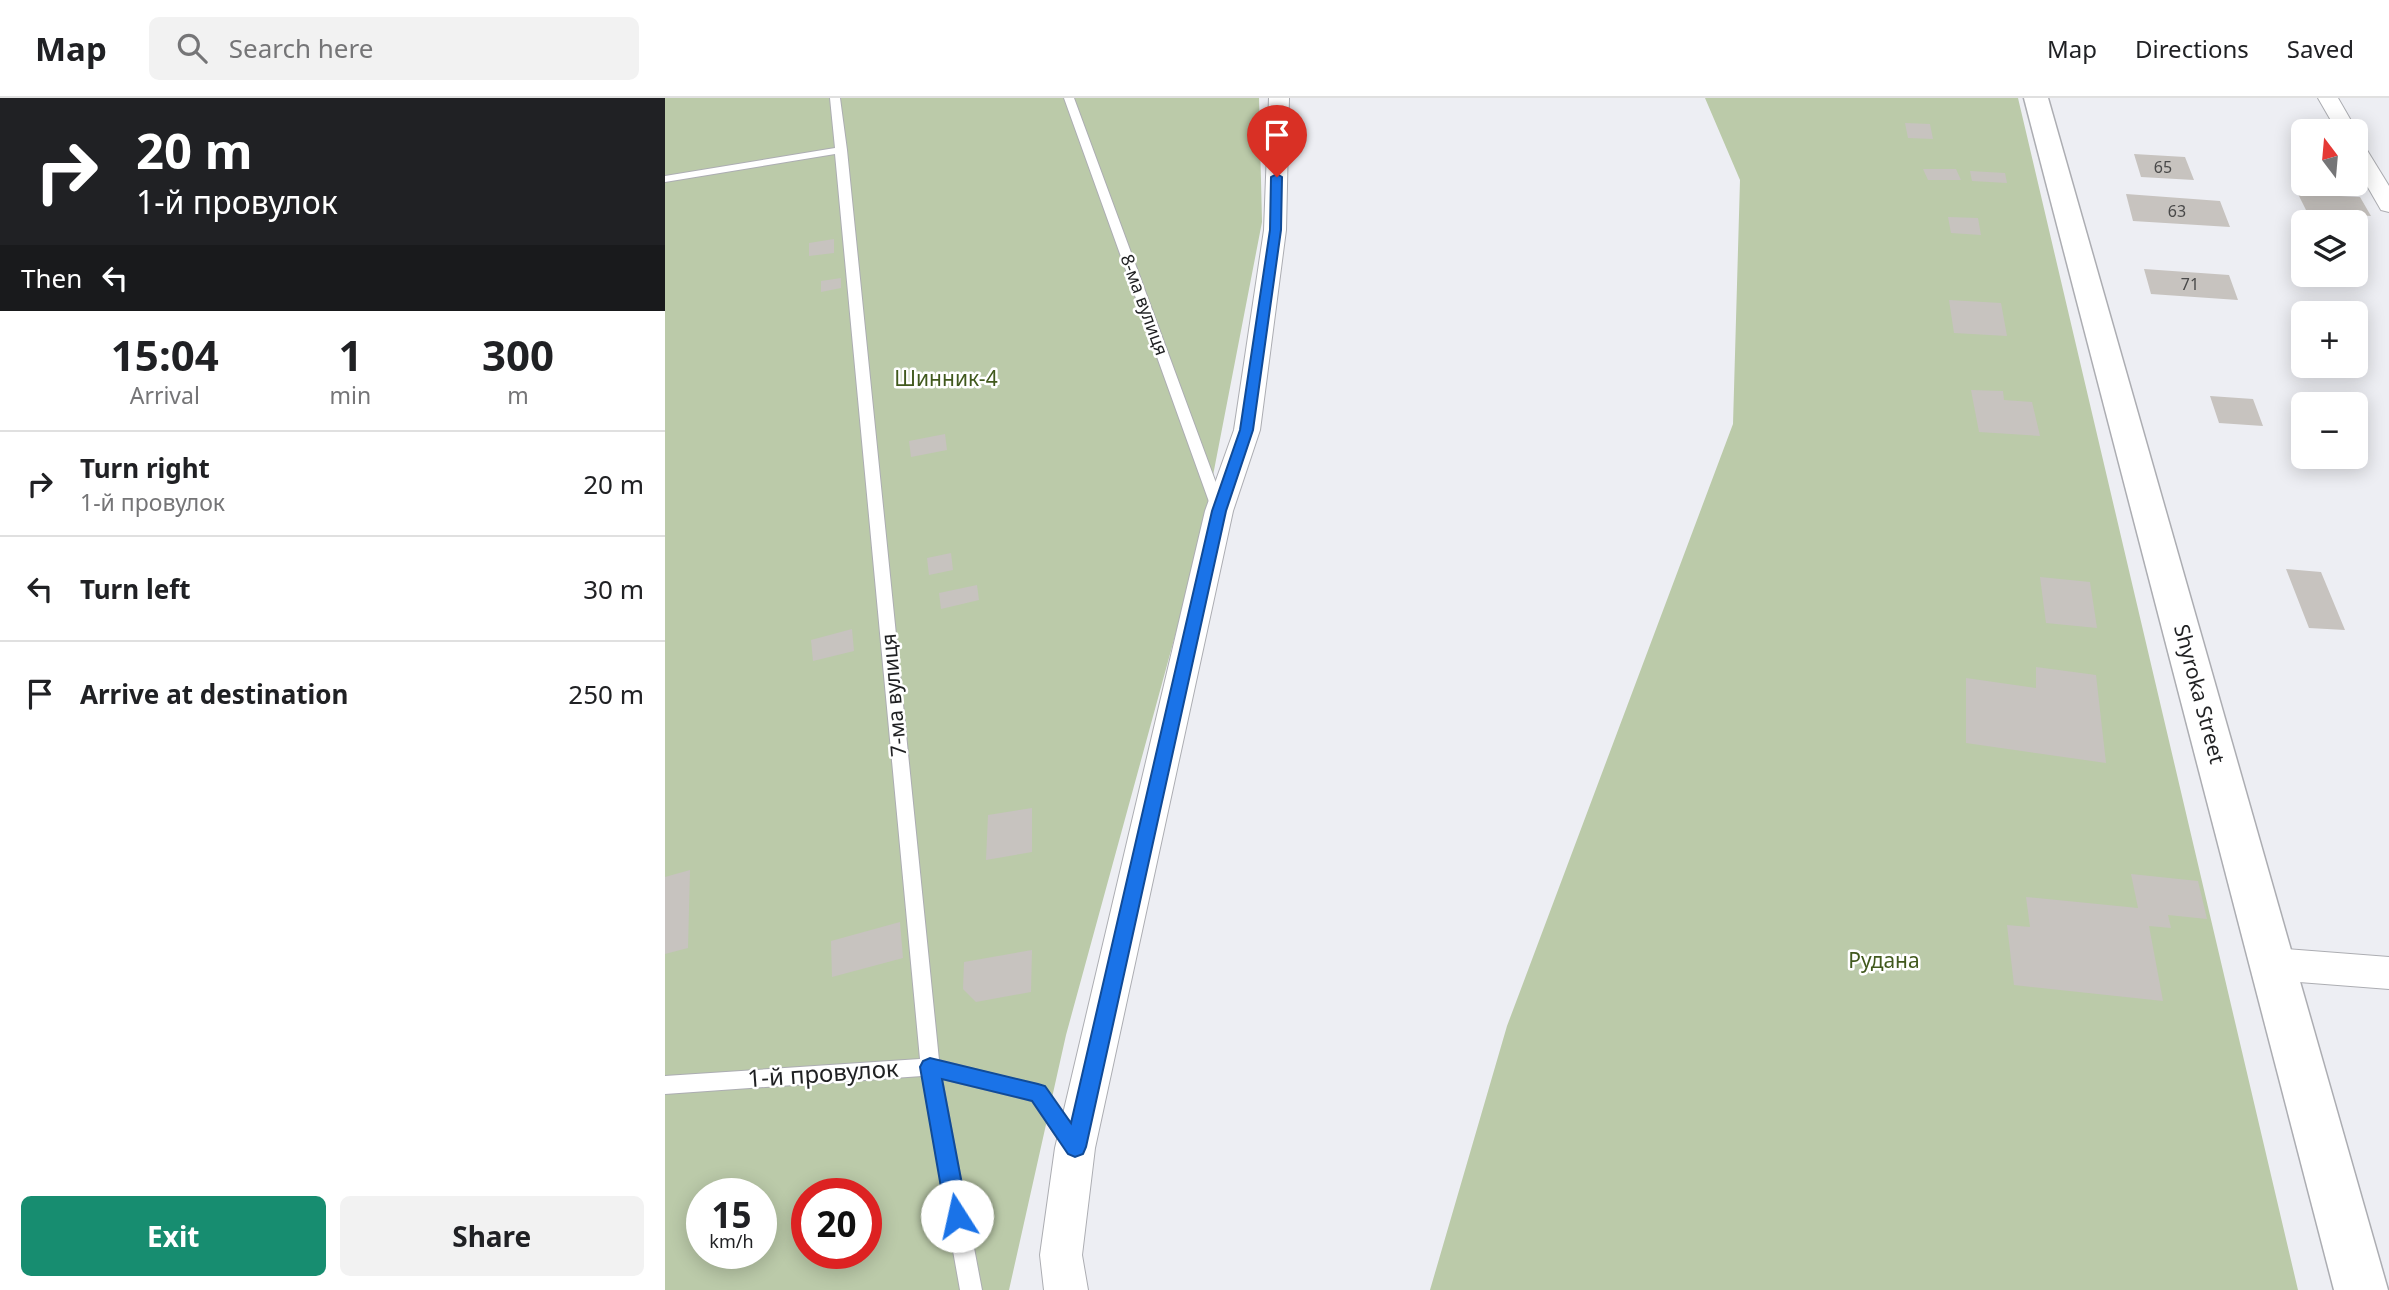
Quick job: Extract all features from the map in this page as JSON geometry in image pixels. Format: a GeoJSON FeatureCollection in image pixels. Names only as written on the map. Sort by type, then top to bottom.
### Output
{"type":"FeatureCollection","features":[{"type":"Feature","properties":{"kind":"street"},"geometry":{"type":"LineString","coordinates":[[1066,1290],[1061,1255],[1075,1147],[1219,511],[1247,430],[1275,230],[1279,98]]}},
{"type":"Feature","properties":{"kind":"street","name":"Shyroka Street"},"geometry":{"type":"LineString","coordinates":[[2036,98],[2361,1290]]}},
{"type":"Feature","properties":{"kind":"street"},"geometry":{"type":"LineString","coordinates":[[2328,98],[2340,119]]}},
{"type":"Feature","properties":{"kind":"street"},"geometry":{"type":"LineString","coordinates":[[2368,169],[2389,205]]}},
{"type":"Feature","properties":{"kind":"street"},"geometry":{"type":"LineString","coordinates":[[2272,964],[2389,973]]}},
{"type":"Feature","properties":{"kind":"lane","name":"7-ма вулиця"},"geometry":{"type":"LineString","coordinates":[[835,98],[930,1067],[971,1290]]}},
{"type":"Feature","properties":{"kind":"lane","name":"8-ма вулиця"},"geometry":{"type":"LineString","coordinates":[[1069,98],[1219,511]]}},
{"type":"Feature","properties":{"kind":"lane"},"geometry":{"type":"LineString","coordinates":[[665,179],[842,150]]}},
{"type":"Feature","properties":{"kind":"lane","name":"1-й провулок"},"geometry":{"type":"LineString","coordinates":[[665,1085],[930,1067],[1038,1093],[1075,1147]]}},
{"type":"Feature","properties":{"kind":"green space","name":"Шинник-4"},"geometry":{"type":"Polygon","coordinates":[[[665,98],[1259,98],[1262,222],[1199,548],[1066,1035],[1009,1290],[665,1290],[665,98]]]}},
{"type":"Feature","properties":{"kind":"green space","name":"Рудана"},"geometry":{"type":"Polygon","coordinates":[[[1705,98],[2018,98],[2298,1290],[1430,1290],[1507,1026],[1733,424],[1740,180],[1705,98]]]}},
{"type":"Feature","properties":{"kind":"building"},"geometry":{"type":"Polygon","coordinates":[[[1905,123],[1930,124],[1933,139],[1908,138],[1905,123]]]}},
{"type":"Feature","properties":{"kind":"building"},"geometry":{"type":"Polygon","coordinates":[[[2134,154],[2185,157],[2194,180],[2141,177],[2134,154]]]}},
{"type":"Feature","properties":{"kind":"building"},"geometry":{"type":"Polygon","coordinates":[[[1923,169],[1956,169],[1961,180],[1928,180],[1923,169]]]}},
{"type":"Feature","properties":{"kind":"building"},"geometry":{"type":"Polygon","coordinates":[[[1970,171],[2005,173],[2007,183],[1972,181],[1970,171]]]}},
{"type":"Feature","properties":{"kind":"building"},"geometry":{"type":"Polygon","coordinates":[[[2126,194],[2220,201],[2230,227],[2133,221],[2126,194]]]}},
{"type":"Feature","properties":{"kind":"building"},"geometry":{"type":"Polygon","coordinates":[[[2299,196],[2360,197],[2368,210],[2306,210],[2299,196]]]}},
{"type":"Feature","properties":{"kind":"building"},"geometry":{"type":"Polygon","coordinates":[[[1948,217],[1978,218],[1981,235],[1951,233],[1948,217]]]}},
{"type":"Feature","properties":{"kind":"building"},"geometry":{"type":"Polygon","coordinates":[[[834,239],[834,253],[809,256],[809,243],[834,239]]]}},
{"type":"Feature","properties":{"kind":"building"},"geometry":{"type":"Polygon","coordinates":[[[2144,269],[2229,275],[2238,300],[2151,294],[2144,269]]]}},
{"type":"Feature","properties":{"kind":"building"},"geometry":{"type":"Polygon","coordinates":[[[841,278],[841,288],[821,292],[821,281],[841,278]]]}},
{"type":"Feature","properties":{"kind":"building"},"geometry":{"type":"Polygon","coordinates":[[[1949,300],[2001,303],[2007,336],[1954,333],[1949,300]]]}},
{"type":"Feature","properties":{"kind":"building"},"geometry":{"type":"Polygon","coordinates":[[[1971,390],[2003,391],[2004,400],[2032,402],[2040,436],[1979,432],[1971,390]]]}},
{"type":"Feature","properties":{"kind":"building"},"geometry":{"type":"Polygon","coordinates":[[[2210,396],[2253,399],[2263,426],[2219,423],[2210,396]]]}},
{"type":"Feature","properties":{"kind":"building"},"geometry":{"type":"Polygon","coordinates":[[[945,434],[947,450],[911,457],[909,441],[945,434]]]}},
{"type":"Feature","properties":{"kind":"building"},"geometry":{"type":"Polygon","coordinates":[[[951,553],[953,570],[929,575],[927,558],[951,553]]]}},
{"type":"Feature","properties":{"kind":"building"},"geometry":{"type":"Polygon","coordinates":[[[2286,569],[2321,572],[2345,630],[2309,628],[2286,569]]]}},
{"type":"Feature","properties":{"kind":"building"},"geometry":{"type":"Polygon","coordinates":[[[2040,577],[2090,582],[2097,628],[2046,623],[2040,577]]]}},
{"type":"Feature","properties":{"kind":"building"},"geometry":{"type":"Polygon","coordinates":[[[977,585],[979,600],[941,609],[939,593],[977,585]]]}},
{"type":"Feature","properties":{"kind":"building"},"geometry":{"type":"Polygon","coordinates":[[[852,629],[854,651],[813,661],[811,640],[852,629]]]}},
{"type":"Feature","properties":{"kind":"building"},"geometry":{"type":"Polygon","coordinates":[[[2036,667],[2096,675],[2106,763],[1966,743],[1966,678],[2036,688],[2036,667]]]}},
{"type":"Feature","properties":{"kind":"building"},"geometry":{"type":"Polygon","coordinates":[[[1032,808],[1032,852],[986,860],[988,815],[1032,808]]]}},
{"type":"Feature","properties":{"kind":"building"},"geometry":{"type":"Polygon","coordinates":[[[690,870],[688,948],[665,954],[665,877],[690,870]]]}},
{"type":"Feature","properties":{"kind":"building"},"geometry":{"type":"Polygon","coordinates":[[[2131,874],[2198,881],[2207,919],[2168,915],[2171,928],[2149,926],[2163,1001],[2014,985],[2007,925],[2030,927],[2026,897],[2138,908],[2131,874]]]}},
{"type":"Feature","properties":{"kind":"building"},"geometry":{"type":"Polygon","coordinates":[[[900,922],[903,958],[832,977],[831,941],[900,922]]]}},
{"type":"Feature","properties":{"kind":"building"},"geometry":{"type":"Polygon","coordinates":[[[1032,950],[1031,992],[976,1002],[963,989],[964,962],[1032,950]]]}},
{"type":"Feature","properties":{"kind":"route"},"geometry":{"type":"LineString","coordinates":[[957,1216],[930,1067],[1038,1093],[1075,1147],[1219,511],[1247,430],[1275,230],[1277,177]]}}]}
